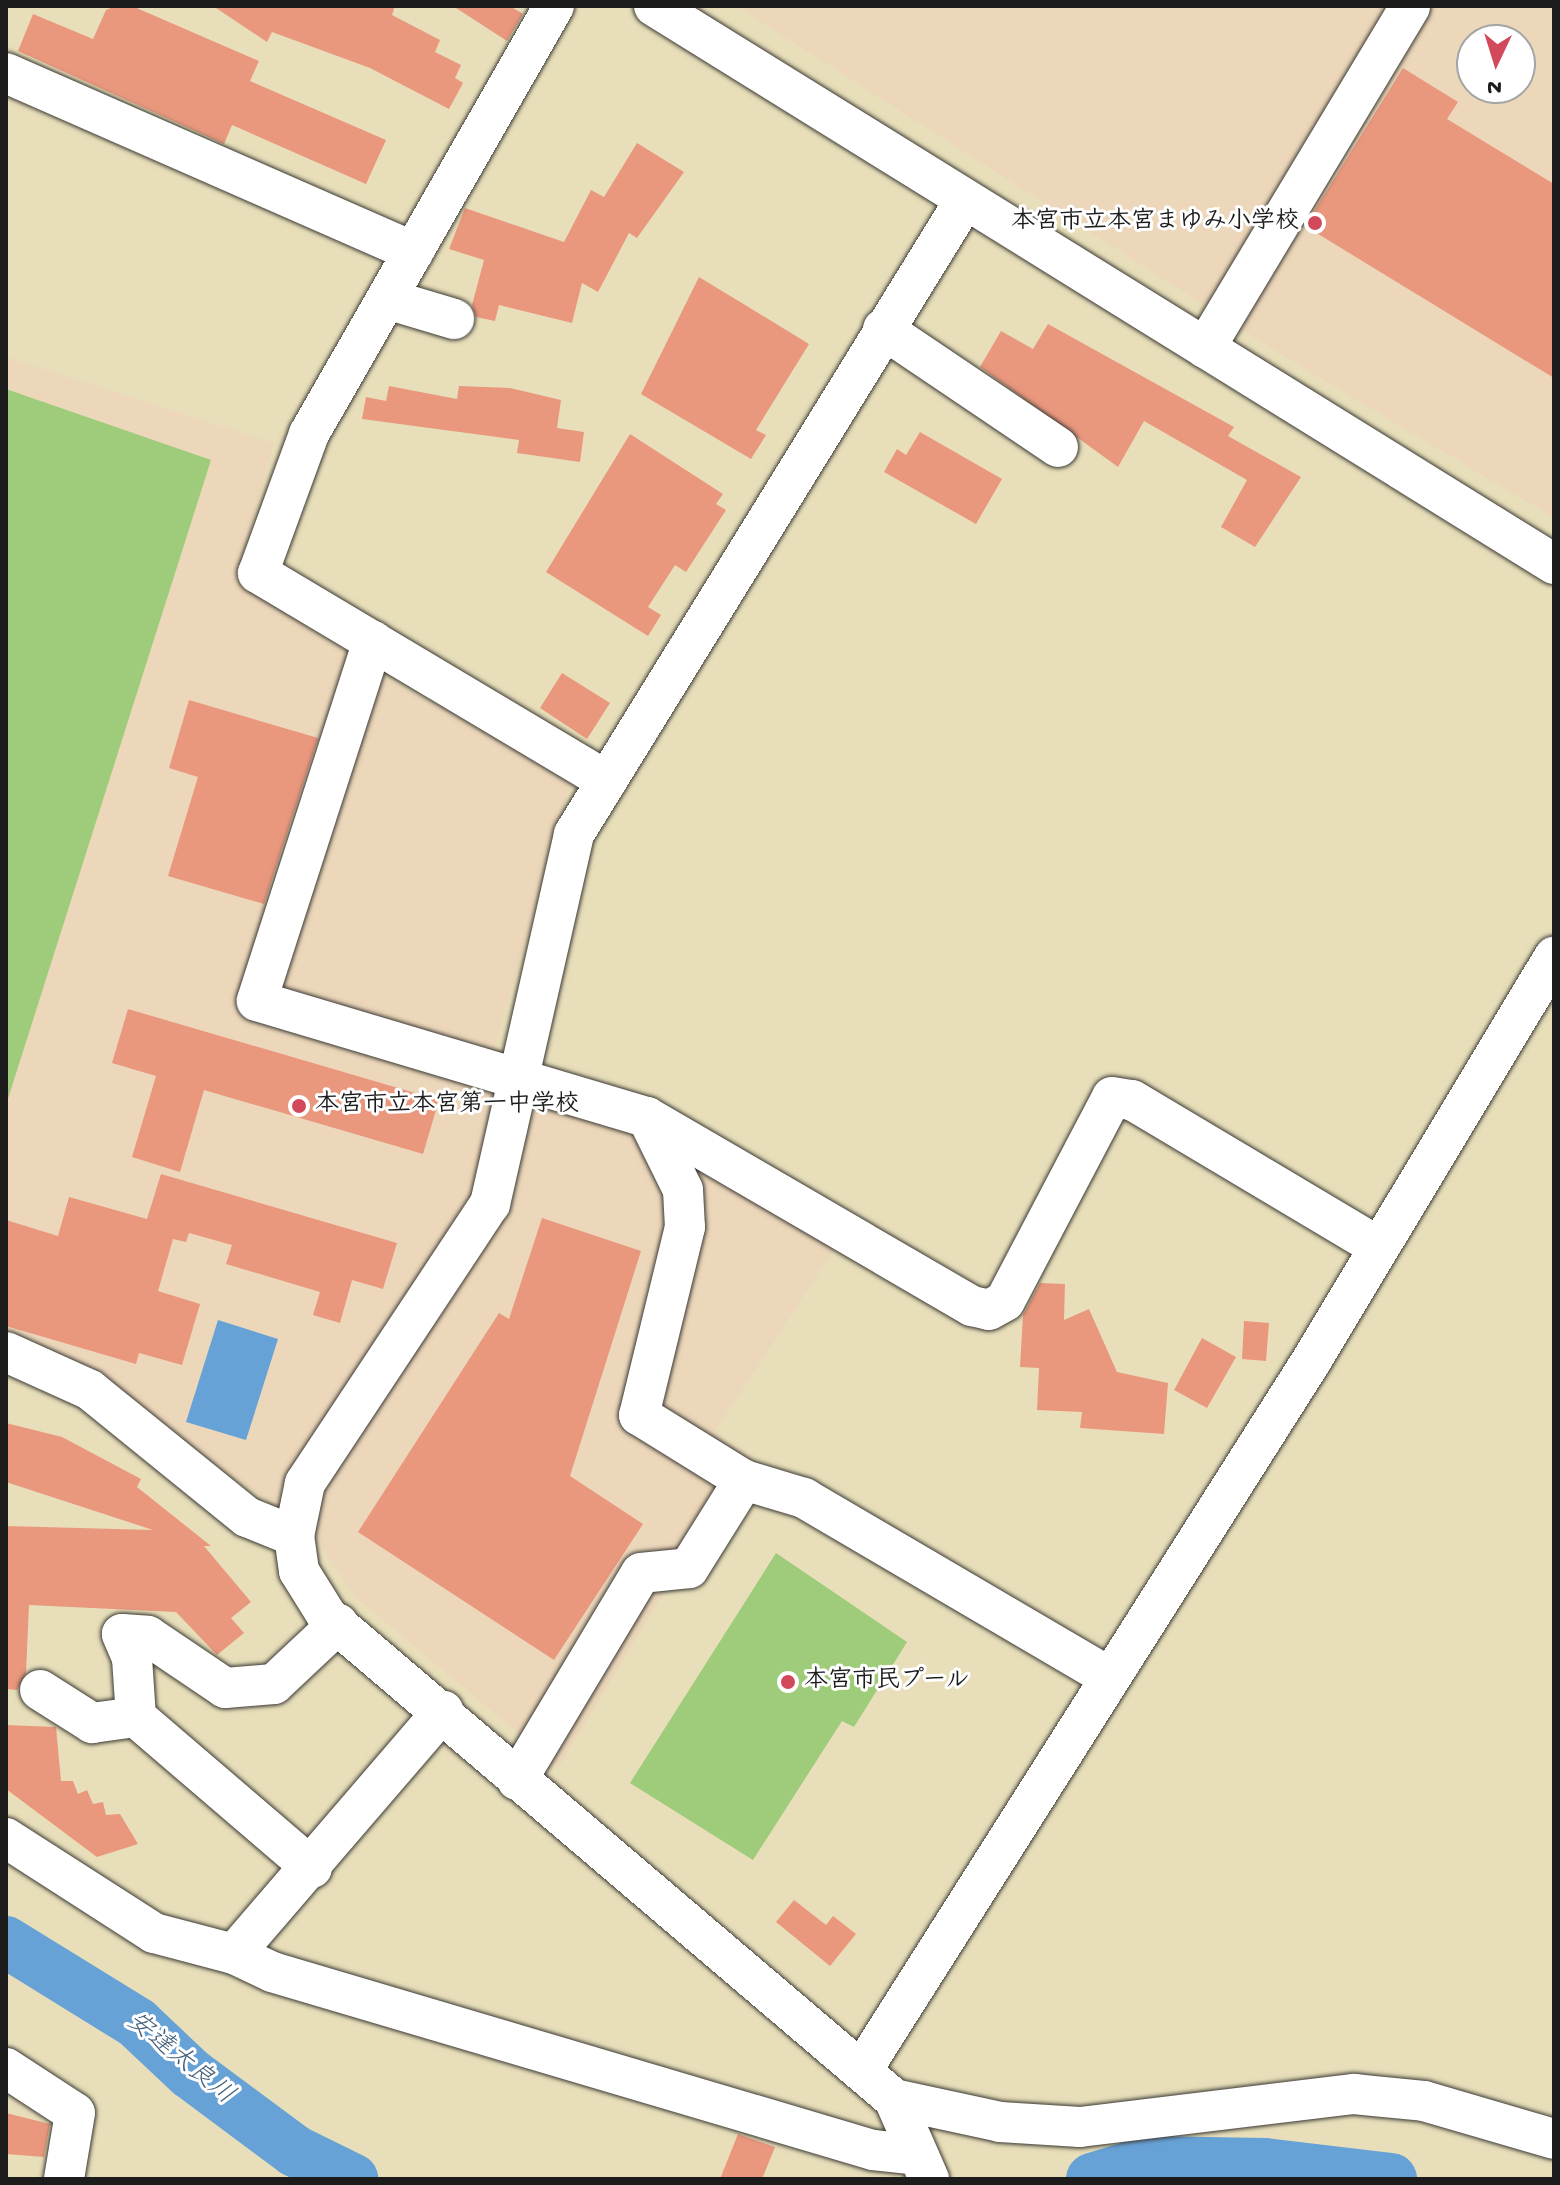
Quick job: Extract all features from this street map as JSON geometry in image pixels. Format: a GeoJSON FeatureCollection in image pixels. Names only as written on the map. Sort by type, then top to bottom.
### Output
{"type":"FeatureCollection","features":[{"type":"Feature","properties":{"kind":"street"},"geometry":{"type":"LineString","coordinates":[[554,6],[290,473],[258,573],[607,781]]}},
{"type":"Feature","properties":{"kind":"street"},"geometry":{"type":"LineString","coordinates":[[654,6],[1554,564]]}},
{"type":"Feature","properties":{"kind":"street"},"geometry":{"type":"LineString","coordinates":[[1205,348],[1410,7]]}},
{"type":"Feature","properties":{"kind":"street"},"geometry":{"type":"LineString","coordinates":[[6,73],[413,252]]}},
{"type":"Feature","properties":{"kind":"street"},"geometry":{"type":"LineString","coordinates":[[924,2167],[894,2099],[338,1624],[299,1571],[294,1536],[305,1483],[490,1204],[521,1079],[574,834],[965,200]]}},
{"type":"Feature","properties":{"kind":"street"},"geometry":{"type":"LineString","coordinates":[[387,299],[454,319]]}},
{"type":"Feature","properties":{"kind":"street"},"geometry":{"type":"LineString","coordinates":[[883,329],[1058,447]]}},
{"type":"Feature","properties":{"kind":"street"},"geometry":{"type":"LineString","coordinates":[[373,641],[257,1001],[647,1117],[989,1310],[1005,1301],[1112,1097],[1132,1100],[1375,1245]]}},
{"type":"Feature","properties":{"kind":"street"},"geometry":{"type":"LineString","coordinates":[[862,2070],[1106,1675],[1310,1363],[1375,1245],[1554,957]]}},
{"type":"Feature","properties":{"kind":"street"},"geometry":{"type":"LineString","coordinates":[[647,1117],[683,1190],[685,1227],[639,1415],[744,1480],[804,1498],[1106,1675]]}},
{"type":"Feature","properties":{"kind":"street"},"geometry":{"type":"LineString","coordinates":[[6,1352],[90,1390],[247,1517],[294,1536]]}},
{"type":"Feature","properties":{"kind":"street"},"geometry":{"type":"LineString","coordinates":[[517,1780],[641,1573],[689,1568],[744,1480]]}},
{"type":"Feature","properties":{"kind":"street"},"geometry":{"type":"LineString","coordinates":[[312,1868],[136,1717],[132,1658],[122,1634],[148,1636],[225,1688],[274,1684],[338,1624]]}},
{"type":"Feature","properties":{"kind":"street"},"geometry":{"type":"LineString","coordinates":[[40,1690],[92,1723],[136,1717]]}},
{"type":"Feature","properties":{"kind":"street"},"geometry":{"type":"LineString","coordinates":[[234,1954],[312,1868],[443,1711]]}},
{"type":"Feature","properties":{"kind":"street"},"geometry":{"type":"LineString","coordinates":[[6,1838],[154,1933],[234,1954],[272,1972],[924,2167]]}},
{"type":"Feature","properties":{"kind":"street"},"geometry":{"type":"LineString","coordinates":[[6,2068],[75,2113],[64,2179]]}},
{"type":"Feature","properties":{"kind":"street"},"geometry":{"type":"LineString","coordinates":[[894,2099],[960,2116],[1080,2127],[1354,2094],[1424,2101],[1554,2139]]}},
{"type":"Feature","properties":{"kind":"shaded area","name":"本宮市立本宮まゆみ小学校"},"geometry":{"type":"Polygon","coordinates":[[[736,6],[1554,6],[1554,518],[1287,358],[736,6]]]}},
{"type":"Feature","properties":{"kind":"shaded area","name":"本宮市立本宮第一中学校"},"geometry":{"type":"Polygon","coordinates":[[[6,357],[274,443],[236,580],[381,677],[573,774],[493,1053],[838,1244],[715,1431],[747,1456],[559,1767],[353,1595],[311,1531],[69,1361],[6,1341],[6,357]]]}},
{"type":"Feature","properties":{"kind":"green space"},"geometry":{"type":"Polygon","coordinates":[[[6,389],[211,460],[6,1105],[6,389]]]}},
{"type":"Feature","properties":{"kind":"green space","name":"本宮市民プール"},"geometry":{"type":"Polygon","coordinates":[[[776,1553],[907,1642],[854,1727],[842,1721],[753,1860],[630,1783],[776,1553]]]}},
{"type":"Feature","properties":{"kind":"water"},"geometry":{"type":"Polygon","coordinates":[[[218,1320],[278,1339],[246,1440],[186,1422],[218,1320]]]}},
{"type":"Feature","properties":{"kind":"building"},"geometry":{"type":"Polygon","coordinates":[[[116,6],[132,6],[259,61],[250,81],[386,140],[366,184],[232,125],[224,144],[18,51],[33,14],[93,39],[106,10],[116,6]]]}},
{"type":"Feature","properties":{"kind":"building"},"geometry":{"type":"Polygon","coordinates":[[[213,6],[395,6],[392,15],[440,40],[435,52],[461,65],[455,78],[463,83],[449,109],[370,68],[272,32],[267,42],[213,6]]]}},
{"type":"Feature","properties":{"kind":"building"},"geometry":{"type":"Polygon","coordinates":[[[453,6],[510,6],[523,14],[507,41],[453,6]]]}},
{"type":"Feature","properties":{"kind":"building"},"geometry":{"type":"Polygon","coordinates":[[[1403,68],[1456,101],[1447,119],[1554,184],[1554,378],[1305,226],[1403,68]]]}},
{"type":"Feature","properties":{"kind":"building"},"geometry":{"type":"Polygon","coordinates":[[[637,143],[684,172],[637,238],[629,233],[598,292],[582,283],[572,323],[499,305],[495,321],[476,317],[472,305],[484,260],[449,249],[465,208],[564,242],[591,190],[604,197],[637,143]]]}},
{"type":"Feature","properties":{"kind":"building"},"geometry":{"type":"Polygon","coordinates":[[[699,277],[809,344],[756,430],[766,435],[751,459],[641,394],[699,277]]]}},
{"type":"Feature","properties":{"kind":"building"},"geometry":{"type":"Polygon","coordinates":[[[1048,324],[1234,427],[1228,436],[1301,477],[1255,547],[1221,527],[1247,480],[1144,421],[1118,467],[980,367],[1001,331],[1033,349],[1048,324]]]}},
{"type":"Feature","properties":{"kind":"building"},"geometry":{"type":"Polygon","coordinates":[[[389,386],[457,399],[459,386],[510,388],[561,400],[557,428],[584,432],[580,462],[517,453],[519,440],[362,419],[366,397],[386,401],[389,386]]]}},
{"type":"Feature","properties":{"kind":"building"},"geometry":{"type":"Polygon","coordinates":[[[920,432],[1002,479],[976,524],[884,472],[897,449],[906,455],[920,432]]]}},
{"type":"Feature","properties":{"kind":"building"},"geometry":{"type":"Polygon","coordinates":[[[630,434],[723,494],[716,504],[726,510],[686,572],[675,565],[648,607],[661,615],[648,636],[546,572],[630,434]]]}},
{"type":"Feature","properties":{"kind":"building"},"geometry":{"type":"Polygon","coordinates":[[[562,673],[610,703],[587,739],[540,708],[562,673]]]}},
{"type":"Feature","properties":{"kind":"building"},"geometry":{"type":"Polygon","coordinates":[[[189,700],[318,738],[264,904],[168,876],[198,777],[169,768],[189,700]]]}},
{"type":"Feature","properties":{"kind":"building"},"geometry":{"type":"Polygon","coordinates":[[[128,1009],[439,1100],[423,1154],[204,1090],[180,1172],[132,1157],[156,1076],[112,1063],[128,1009]]]}},
{"type":"Feature","properties":{"kind":"building"},"geometry":{"type":"Polygon","coordinates":[[[161,1174],[397,1243],[383,1289],[352,1280],[340,1323],[313,1315],[320,1292],[226,1264],[232,1245],[189,1233],[186,1242],[173,1239],[158,1291],[200,1304],[182,1365],[139,1353],[136,1364],[6,1326],[6,1220],[58,1236],[69,1197],[147,1219],[161,1174]]]}},
{"type":"Feature","properties":{"kind":"building"},"geometry":{"type":"Polygon","coordinates":[[[542,1218],[641,1251],[570,1476],[643,1524],[554,1660],[358,1532],[499,1313],[509,1319],[542,1218]]]}},
{"type":"Feature","properties":{"kind":"building"},"geometry":{"type":"Polygon","coordinates":[[[1040,1283],[1065,1284],[1064,1320],[1089,1309],[1117,1372],[1168,1383],[1164,1434],[1080,1428],[1082,1412],[1037,1410],[1039,1368],[1020,1367],[1023,1315],[1040,1283]]]}},
{"type":"Feature","properties":{"kind":"building"},"geometry":{"type":"Polygon","coordinates":[[[1244,1321],[1269,1323],[1266,1361],[1242,1359],[1244,1321]]]}},
{"type":"Feature","properties":{"kind":"building"},"geometry":{"type":"Polygon","coordinates":[[[1202,1338],[1236,1357],[1207,1408],[1174,1390],[1202,1338]]]}},
{"type":"Feature","properties":{"kind":"building"},"geometry":{"type":"Polygon","coordinates":[[[6,1423],[62,1437],[141,1479],[137,1487],[211,1546],[204,1546],[251,1602],[231,1618],[244,1633],[217,1655],[176,1612],[29,1605],[26,1673],[17,1690],[6,1689],[6,1526],[153,1530],[6,1482],[6,1423]]]}},
{"type":"Feature","properties":{"kind":"building"},"geometry":{"type":"Polygon","coordinates":[[[6,1725],[56,1727],[61,1781],[73,1781],[78,1794],[87,1790],[93,1804],[103,1802],[106,1815],[120,1814],[138,1844],[97,1857],[6,1789],[6,1725]]]}},
{"type":"Feature","properties":{"kind":"building"},"geometry":{"type":"Polygon","coordinates":[[[794,1900],[826,1925],[833,1916],[856,1934],[830,1966],[776,1922],[794,1900]]]}},
{"type":"Feature","properties":{"kind":"building"},"geometry":{"type":"Polygon","coordinates":[[[6,2113],[50,2124],[44,2157],[6,2154],[6,2113]]]}},
{"type":"Feature","properties":{"kind":"building"},"geometry":{"type":"Polygon","coordinates":[[[738,2134],[775,2147],[762,2179],[720,2179],[738,2134]]]}},
{"type":"Feature","properties":{"kind":"waterway","name":"安達太良川"},"geometry":{"type":"LineString","coordinates":[[6,1942],[137,2023],[190,2073],[295,2151],[352,2179]]}},
{"type":"Feature","properties":{"kind":"waterway","name":"安達太良川"},"geometry":{"type":"LineString","coordinates":[[1092,2179],[1148,2162],[1265,2164],[1391,2179]]}},
{"type":"Feature","properties":{"kind":"place","name":"本宮市立本宮まゆみ小学校"},"geometry":{"type":"Point","coordinates":[1315,223]}},
{"type":"Feature","properties":{"kind":"place","name":"本宮市立本宮第一中学校"},"geometry":{"type":"Point","coordinates":[299,1106]}},
{"type":"Feature","properties":{"kind":"place","name":"本宮市民プール"},"geometry":{"type":"Point","coordinates":[788,1682]}}]}
